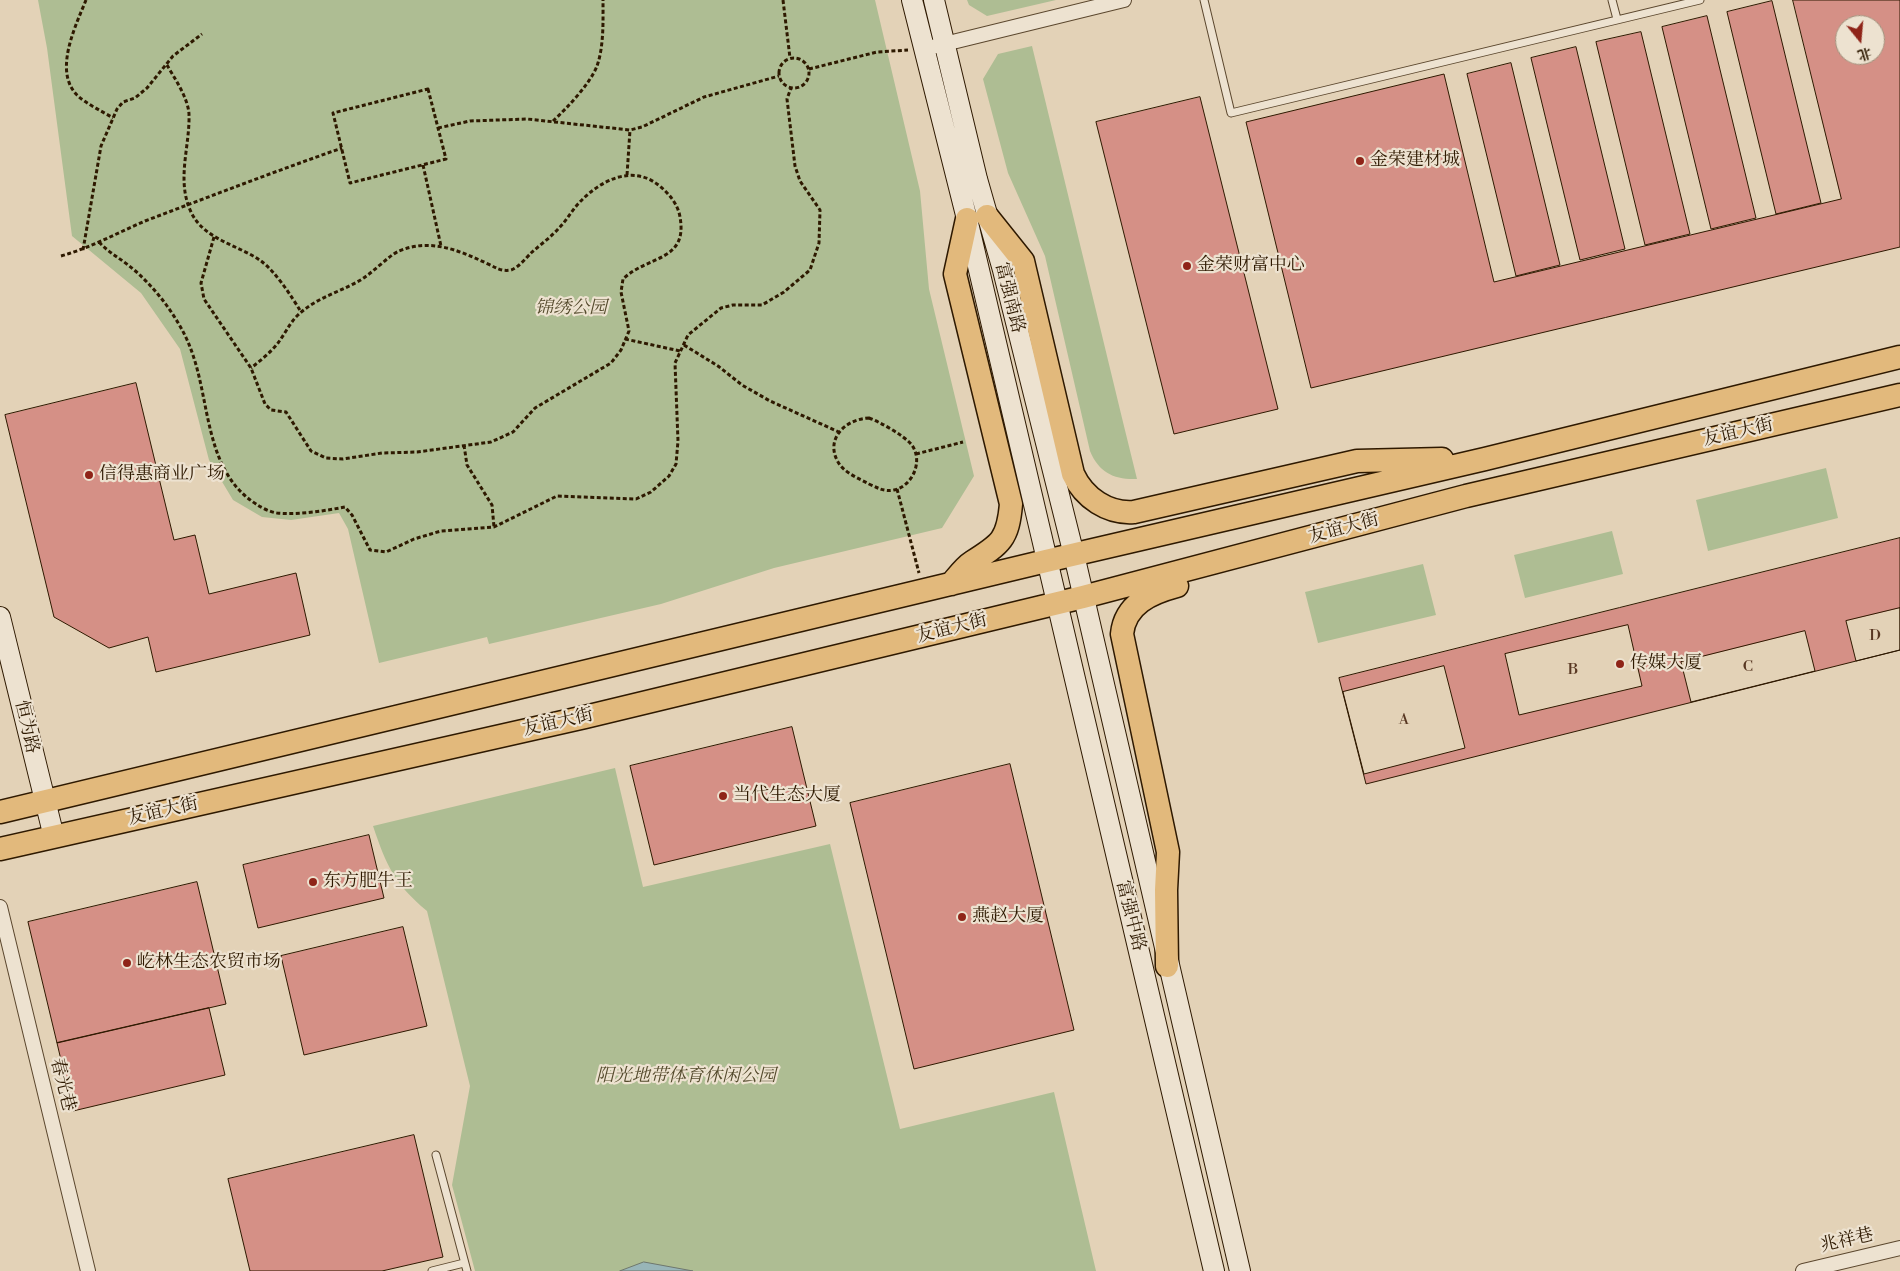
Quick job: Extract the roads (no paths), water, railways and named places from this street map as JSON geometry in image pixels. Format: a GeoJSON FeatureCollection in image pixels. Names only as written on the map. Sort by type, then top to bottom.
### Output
{"type":"FeatureCollection","features":[{"type":"Feature","properties":{"kind":"main road","name":"富强南路"},"geometry":{"type":"LineString","coordinates":[[912,0],[924,49],[977,218],[1003,270],[1083,597]]}},
{"type":"Feature","properties":{"kind":"main road","name":"富强南路"},"geometry":{"type":"LineString","coordinates":[[934,0],[1046,561]]}},
{"type":"Feature","properties":{"kind":"main road"},"geometry":{"type":"LineString","coordinates":[[951,584],[971,562],[985,556],[1002,538],[1008,527],[1011,504],[955,274],[977,218],[1022,261],[1076,479],[1086,493],[1112,511],[1134,512],[1357,461],[1485,459]]}},
{"type":"Feature","properties":{"kind":"main road","name":"友谊大街"},"geometry":{"type":"LineString","coordinates":[[0,812],[924,590],[1485,459],[1900,357]]}},
{"type":"Feature","properties":{"kind":"main road","name":"友谊大街"},"geometry":{"type":"LineString","coordinates":[[0,850],[585,717],[1083,597],[1466,496],[1900,395]]}},
{"type":"Feature","properties":{"kind":"main road"},"geometry":{"type":"LineString","coordinates":[[1168,966],[1166,890],[1168,852],[1124,648],[1122,629],[1127,614],[1142,600],[1161,590],[1397,528],[1466,496]]}},
{"type":"Feature","properties":{"kind":"main road","name":"富强中路"},"geometry":{"type":"LineString","coordinates":[[1046,561],[1214,1271]]}},
{"type":"Feature","properties":{"kind":"main road","name":"富强中路"},"geometry":{"type":"LineString","coordinates":[[1083,597],[1240,1271]]}},
{"type":"Feature","properties":{"kind":"main road","name":"恒为路"},"geometry":{"type":"LineString","coordinates":[[0,616],[54,837]]}},
{"type":"Feature","properties":{"kind":"street"},"geometry":{"type":"LineString","coordinates":[[924,49],[1124,0]]}},
{"type":"Feature","properties":{"kind":"street","name":"春光巷"},"geometry":{"type":"LineString","coordinates":[[0,907],[88,1271]]}},
{"type":"Feature","properties":{"kind":"street","name":"兆祥巷"},"geometry":{"type":"LineString","coordinates":[[1803,1271],[1900,1248]]}},
{"type":"Feature","properties":{"kind":"lane"},"geometry":{"type":"LineString","coordinates":[[1204,0],[1231,112],[1700,0]]}},
{"type":"Feature","properties":{"kind":"lane"},"geometry":{"type":"LineString","coordinates":[[1612,0],[1617,19]]}},
{"type":"Feature","properties":{"kind":"lane"},"geometry":{"type":"LineString","coordinates":[[436,1155],[466,1271]]}},
{"type":"Feature","properties":{"kind":"lane"},"geometry":{"type":"LineString","coordinates":[[432,1271],[464,1263]]}},
{"type":"Feature","properties":{"kind":"water"},"geometry":{"type":"Polygon","coordinates":[[[644,1262],[693,1271],[620,1271],[644,1262]]]}},
{"type":"Feature","properties":{"kind":"place","name":"金荣建材城"},"geometry":{"type":"Point","coordinates":[1360,161]}},
{"type":"Feature","properties":{"kind":"place","name":"金荣财富中心"},"geometry":{"type":"Point","coordinates":[1187,266]}},
{"type":"Feature","properties":{"kind":"place","name":"信得惠商业广场"},"geometry":{"type":"Point","coordinates":[89,475]}},
{"type":"Feature","properties":{"kind":"place","name":"传媒大厦"},"geometry":{"type":"Point","coordinates":[1620,664]}},
{"type":"Feature","properties":{"kind":"place","name":"当代生态大厦"},"geometry":{"type":"Point","coordinates":[723,796]}},
{"type":"Feature","properties":{"kind":"place","name":"东方肥牛王"},"geometry":{"type":"Point","coordinates":[313,882]}},
{"type":"Feature","properties":{"kind":"place","name":"燕赵大厦"},"geometry":{"type":"Point","coordinates":[962,917]}},
{"type":"Feature","properties":{"kind":"place","name":"屹林生态农贸市场"},"geometry":{"type":"Point","coordinates":[127,963]}},
{"type":"Feature","properties":{"kind":"park label","name":"锦绣公园"},"geometry":{"type":"Point","coordinates":[571,309]}},
{"type":"Feature","properties":{"kind":"park label","name":"阳光地带体育休闲公园"},"geometry":{"type":"Point","coordinates":[686,1077]}}]}
